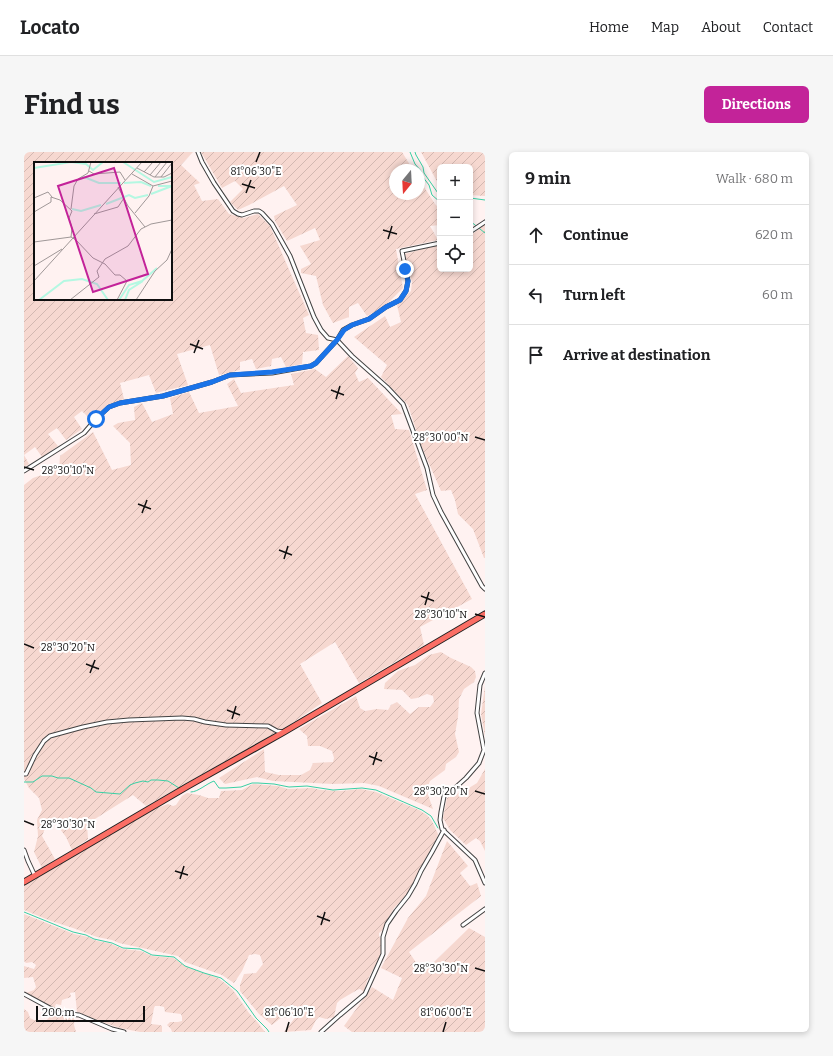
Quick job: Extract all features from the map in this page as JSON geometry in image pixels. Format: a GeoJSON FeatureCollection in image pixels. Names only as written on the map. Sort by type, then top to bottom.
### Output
{"type":"FeatureCollection","features":[{"type":"Feature","properties":{"kind":"main road"},"geometry":{"type":"LineString","coordinates":[[24,882],[485,614]]}},
{"type":"Feature","properties":{"kind":"street"},"geometry":{"type":"LineString","coordinates":[[198,152],[214,183],[233,211],[242,215],[259,211],[272,224],[290,256],[314,317],[321,330],[328,338],[337,340],[403,404],[427,468],[433,495],[474,572],[485,589]]}},
{"type":"Feature","properties":{"kind":"street"},"geometry":{"type":"LineString","coordinates":[[473,230],[485,222]]}},
{"type":"Feature","properties":{"kind":"street"},"geometry":{"type":"LineString","coordinates":[[24,471],[84,434],[96,419],[109,407],[120,403],[163,396],[212,382],[230,375],[272,372],[311,366],[316,363],[344,330],[352,325],[369,319],[386,307],[400,300],[406,291],[408,281],[402,251],[437,244]]}},
{"type":"Feature","properties":{"kind":"street"},"geometry":{"type":"LineString","coordinates":[[485,673],[480,685],[477,713],[484,750],[479,763],[466,778],[456,787],[445,791],[440,820],[442,829],[475,860],[485,882]]}},
{"type":"Feature","properties":{"kind":"street"},"geometry":{"type":"LineString","coordinates":[[24,774],[26,774],[44,741],[50,736],[107,722],[182,718],[226,724],[268,726],[277,731],[284,732]]}},
{"type":"Feature","properties":{"kind":"street"},"geometry":{"type":"LineString","coordinates":[[322,1032],[365,994],[383,954],[384,937],[387,924],[408,896],[444,830]]}},
{"type":"Feature","properties":{"kind":"street"},"geometry":{"type":"LineString","coordinates":[[24,850],[35,876]]}},
{"type":"Feature","properties":{"kind":"street"},"geometry":{"type":"LineString","coordinates":[[463,925],[485,910]]}},
{"type":"Feature","properties":{"kind":"street"},"geometry":{"type":"LineString","coordinates":[[24,994],[59,1013],[79,1015],[112,1029],[124,1032]]}},
{"type":"Feature","properties":{"kind":"shaded area"},"geometry":{"type":"Polygon","coordinates":[[[24,152],[193,152],[181,165],[200,183],[194,185],[202,201],[218,199],[229,214],[244,218],[258,214],[270,226],[309,315],[303,318],[306,333],[318,335],[319,350],[303,352],[302,364],[286,367],[281,357],[272,359],[271,366],[256,369],[252,359],[240,362],[240,370],[219,375],[210,345],[177,354],[188,385],[156,393],[149,375],[120,383],[124,399],[107,405],[91,420],[82,411],[74,417],[82,429],[66,440],[57,428],[48,434],[58,446],[42,457],[35,447],[24,455],[24,152]]]}},
{"type":"Feature","properties":{"kind":"shaded area"},"geometry":{"type":"Polygon","coordinates":[[[201,152],[402,152],[409,164],[389,164],[389,200],[425,200],[425,188],[437,206],[437,225],[430,226],[437,240],[396,249],[403,288],[385,306],[367,316],[358,303],[349,307],[349,317],[333,323],[323,305],[316,276],[301,273],[301,269],[311,264],[300,246],[320,240],[315,228],[287,241],[275,221],[274,216],[297,205],[284,186],[238,210],[230,202],[243,189],[235,181],[222,188],[201,152]]]}},
{"type":"Feature","properties":{"kind":"shaded area"},"geometry":{"type":"Polygon","coordinates":[[[421,152],[485,152],[485,196],[473,195],[473,164],[437,164],[437,181],[421,152]]]}},
{"type":"Feature","properties":{"kind":"shaded area"},"geometry":{"type":"Polygon","coordinates":[[[485,224],[485,558],[473,529],[458,514],[451,490],[441,491],[421,445],[408,405],[381,377],[387,365],[354,337],[385,316],[390,327],[401,322],[397,305],[411,291],[412,282],[405,254],[437,245],[437,272],[473,272],[474,233],[485,224]]]}},
{"type":"Feature","properties":{"kind":"shaded area"},"geometry":{"type":"Polygon","coordinates":[[[348,356],[358,368],[355,373],[359,382],[368,378],[402,414],[391,415],[395,429],[409,430],[427,490],[415,494],[472,599],[420,627],[424,645],[359,683],[335,642],[300,664],[322,703],[289,725],[146,806],[133,795],[87,824],[88,839],[72,850],[66,837],[54,821],[48,821],[42,836],[55,859],[42,868],[34,852],[38,836],[37,820],[42,810],[39,798],[29,788],[24,779],[24,485],[33,478],[59,469],[60,456],[93,432],[112,470],[131,465],[130,443],[113,426],[118,423],[135,420],[134,407],[142,403],[152,422],[173,414],[170,398],[189,392],[199,413],[238,406],[227,384],[234,379],[241,393],[294,385],[291,374],[315,369],[326,377],[348,356]]]}},
{"type":"Feature","properties":{"kind":"shaded area"},"geometry":{"type":"Polygon","coordinates":[[[24,455],[29,464],[24,467],[24,455]]]}},
{"type":"Feature","properties":{"kind":"shaded area"},"geometry":{"type":"Polygon","coordinates":[[[441,652],[471,667],[475,671],[476,677],[474,682],[464,689],[459,699],[455,734],[459,752],[456,757],[446,764],[445,770],[430,781],[428,786],[427,792],[433,809],[379,786],[364,783],[333,784],[273,781],[257,777],[225,784],[219,778],[264,749],[265,772],[279,775],[301,775],[310,770],[313,763],[333,762],[334,758],[332,751],[320,746],[308,746],[307,736],[299,729],[356,696],[360,708],[365,711],[377,709],[388,710],[391,705],[397,702],[410,714],[419,707],[430,707],[434,702],[433,696],[427,694],[411,699],[402,690],[384,689],[385,683],[398,671],[415,665],[429,655],[441,652]]]}},
{"type":"Feature","properties":{"kind":"shaded area"},"geometry":{"type":"Polygon","coordinates":[[[485,686],[485,736],[481,714],[485,686]]]}},
{"type":"Feature","properties":{"kind":"shaded area"},"geometry":{"type":"Polygon","coordinates":[[[485,769],[485,851],[480,841],[476,838],[466,845],[450,830],[443,818],[447,798],[464,791],[477,783],[485,769]]]}},
{"type":"Feature","properties":{"kind":"shaded area"},"geometry":{"type":"Polygon","coordinates":[[[253,784],[278,786],[288,789],[312,788],[341,791],[361,789],[376,792],[419,810],[427,815],[432,821],[438,834],[411,888],[394,908],[383,930],[379,933],[382,940],[381,954],[367,981],[364,992],[360,989],[357,990],[340,1000],[337,1003],[334,1017],[326,1019],[319,1017],[311,1030],[284,1032],[294,1019],[302,1012],[299,1007],[289,1018],[282,1017],[272,1025],[259,1014],[240,991],[240,985],[244,974],[256,973],[263,964],[260,955],[249,955],[242,971],[234,983],[222,975],[185,962],[178,956],[97,937],[24,910],[24,885],[149,811],[168,804],[173,806],[176,805],[182,796],[187,793],[208,798],[219,798],[221,791],[242,790],[253,784]]]}},
{"type":"Feature","properties":{"kind":"shaded area"},"geometry":{"type":"Polygon","coordinates":[[[447,841],[468,866],[460,873],[470,886],[477,883],[481,896],[409,952],[423,973],[469,928],[485,937],[485,1032],[352,1032],[344,1026],[372,987],[393,1000],[402,978],[381,968],[408,918],[426,896],[447,841]]]}},
{"type":"Feature","properties":{"kind":"shaded area"},"geometry":{"type":"Polygon","coordinates":[[[24,914],[74,934],[109,943],[123,949],[141,951],[152,956],[174,958],[185,966],[218,978],[233,990],[249,1013],[265,1032],[172,1032],[167,1025],[170,1022],[182,1021],[181,1014],[165,1012],[164,1007],[160,1006],[155,1006],[154,1008],[151,1024],[162,1026],[162,1032],[140,1032],[120,1028],[77,1012],[75,992],[70,993],[71,997],[62,1000],[61,1005],[56,1004],[54,1009],[26,993],[34,990],[36,987],[33,977],[24,978],[24,966],[34,969],[36,965],[32,962],[26,963],[24,961],[24,914]]]}},
{"type":"Feature","properties":{"kind":"shaded area"},"geometry":{"type":"Polygon","coordinates":[[[24,1009],[28,1012],[30,1018],[34,1020],[46,1021],[53,1013],[75,1016],[74,1025],[76,1032],[24,1032],[24,1009]]]}},
{"type":"Feature","properties":{"kind":"waterway"},"geometry":{"type":"LineString","coordinates":[[410,152],[415,164],[429,185],[432,195],[438,200]]}},
{"type":"Feature","properties":{"kind":"waterway"},"geometry":{"type":"LineString","coordinates":[[415,152],[423,167],[424,173],[437,192]]}},
{"type":"Feature","properties":{"kind":"waterway"},"geometry":{"type":"LineString","coordinates":[[473,198],[485,200]]}},
{"type":"Feature","properties":{"kind":"waterway"},"geometry":{"type":"LineString","coordinates":[[473,223],[485,233]]}},
{"type":"Feature","properties":{"kind":"waterway"},"geometry":{"type":"LineString","coordinates":[[24,782],[33,782],[42,776],[69,778],[91,788],[96,792],[120,794],[130,785],[143,781],[168,781],[179,788],[186,785]]}},
{"type":"Feature","properties":{"kind":"waterway"},"geometry":{"type":"LineString","coordinates":[[191,792],[196,791],[214,781],[219,788],[241,787],[252,783],[258,783],[289,787],[307,786],[333,790],[362,788],[376,790],[422,810],[431,816],[438,828]]}},
{"type":"Feature","properties":{"kind":"waterway"},"geometry":{"type":"LineString","coordinates":[[24,912],[73,932],[112,943],[123,948],[140,949],[152,955],[174,957],[185,966],[221,978],[237,991],[256,1018],[269,1032]]}},
{"type":"Feature","properties":{"kind":"route"},"geometry":{"type":"LineString","coordinates":[[96,419],[109,407],[120,403],[163,396],[212,382],[230,375],[272,372],[311,366],[316,363],[344,330],[352,325],[369,319],[386,307],[400,300],[406,291],[408,281],[405,269]]}}]}
